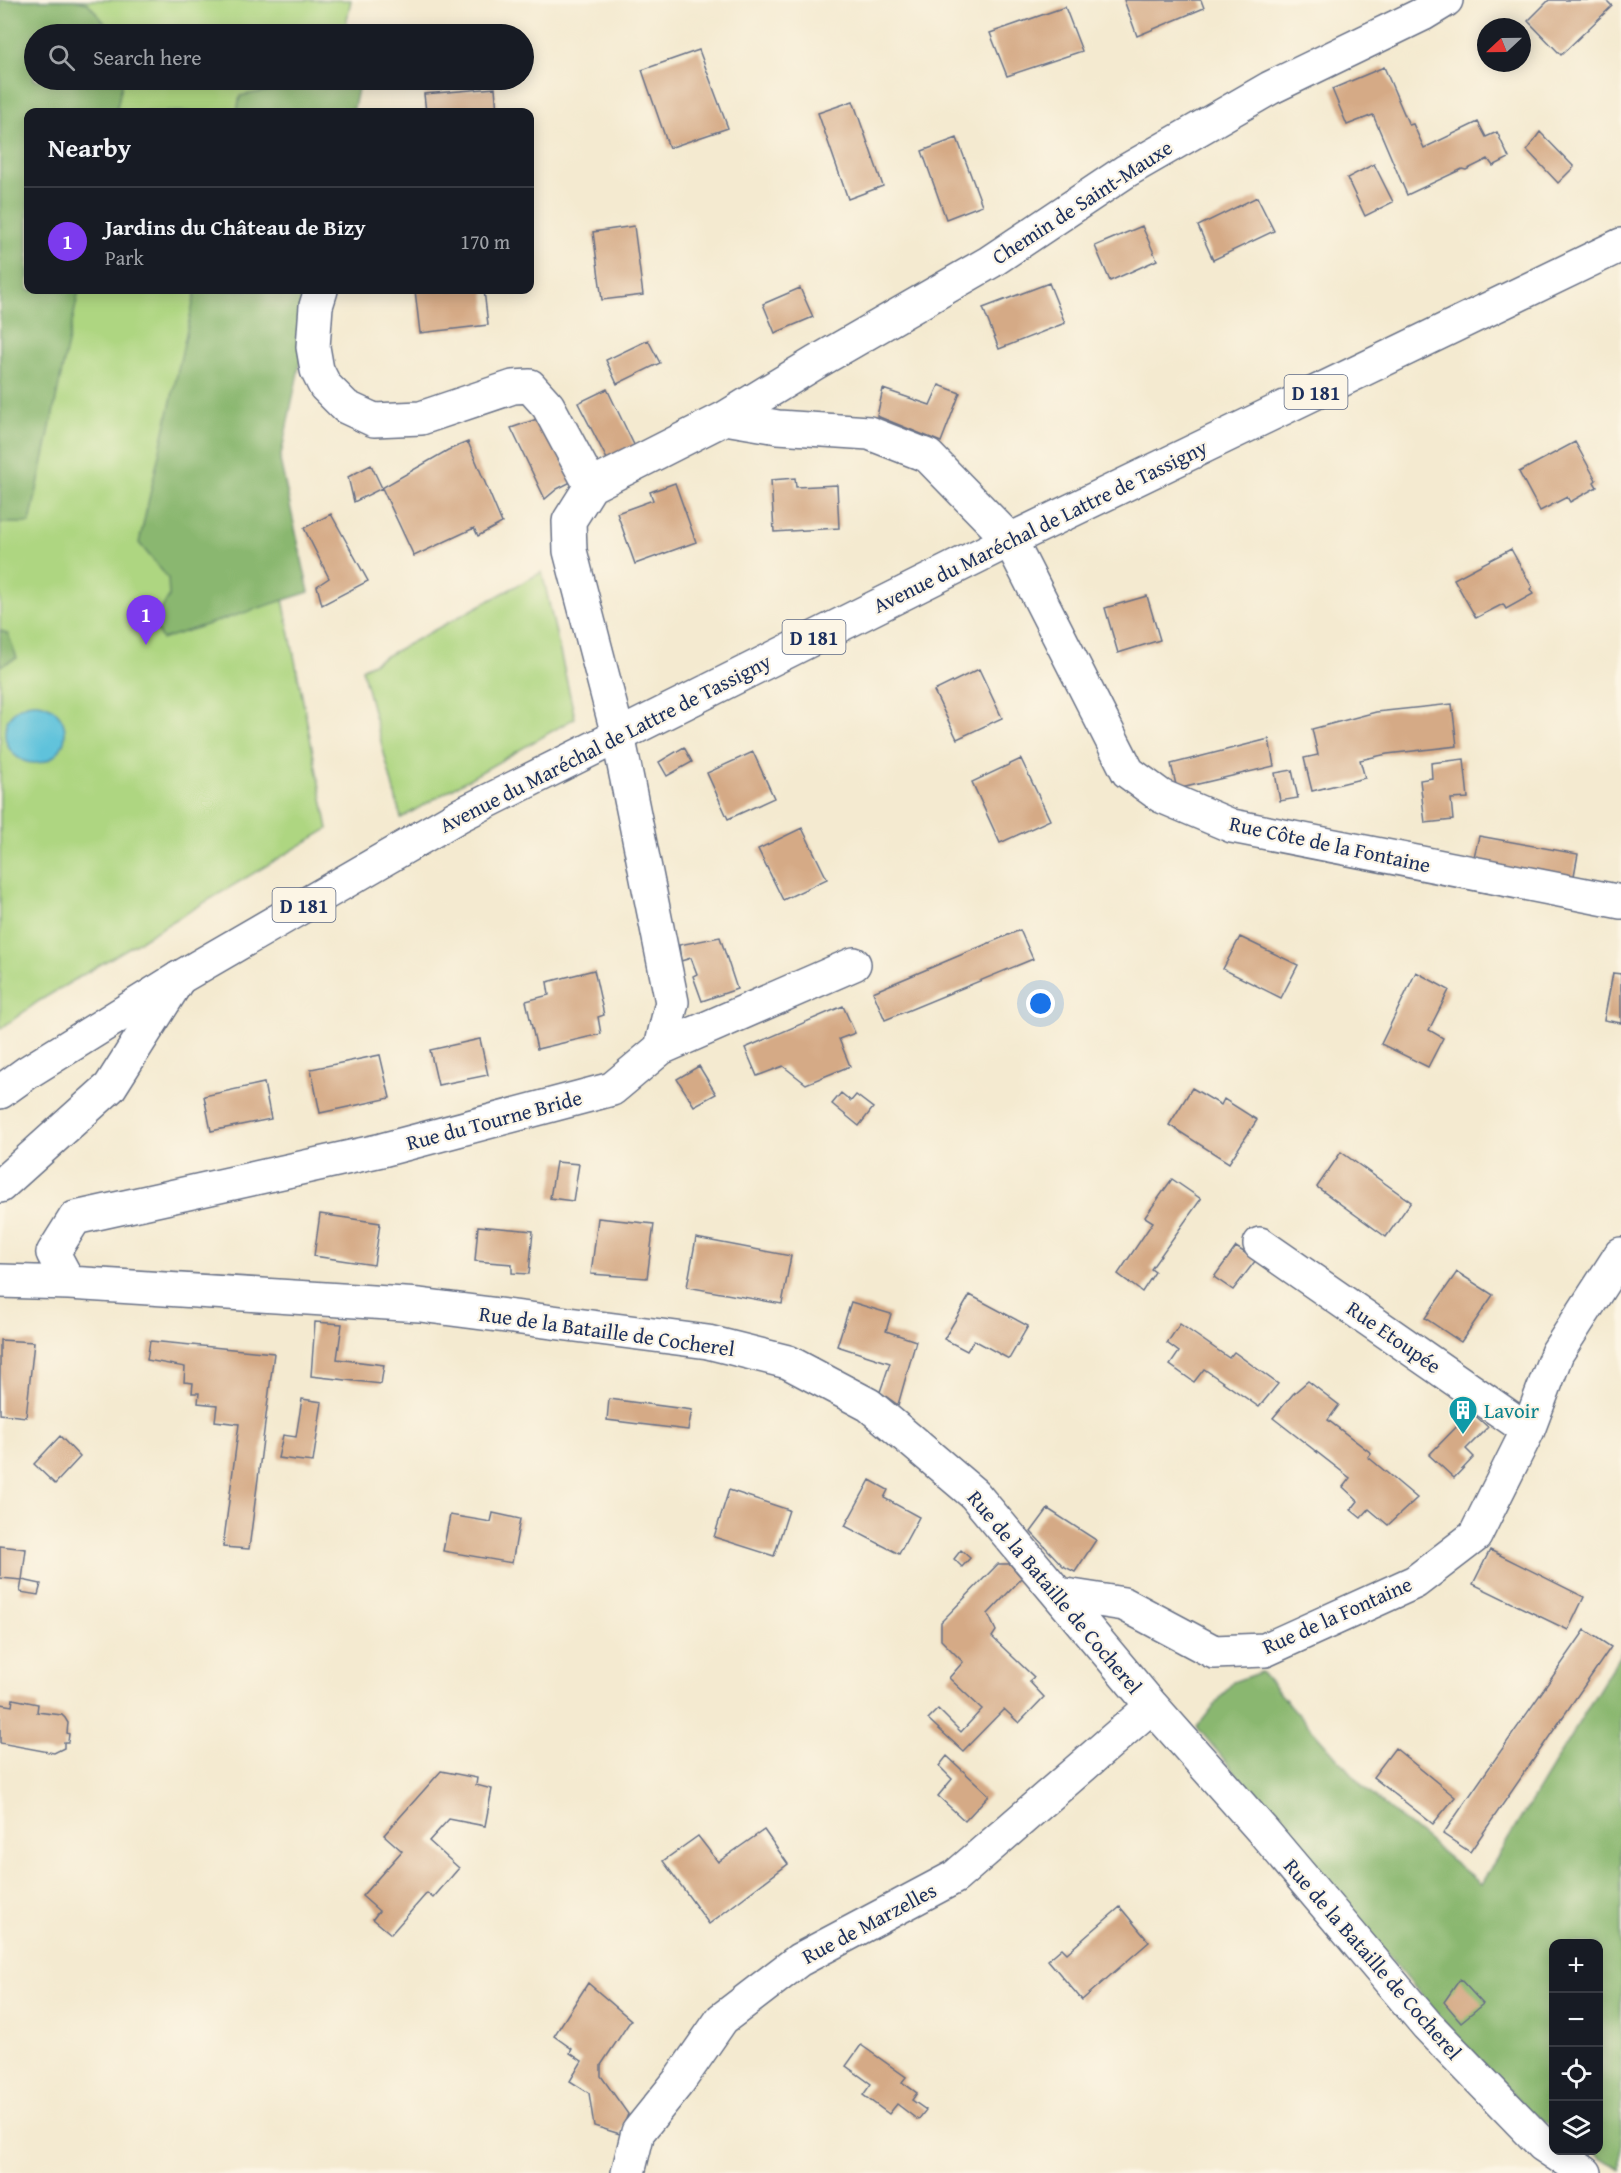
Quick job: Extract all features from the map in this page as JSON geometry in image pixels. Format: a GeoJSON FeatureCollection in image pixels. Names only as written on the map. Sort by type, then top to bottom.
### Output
{"type":"FeatureCollection","features":[{"type":"Feature","properties":{"kind":"street","name":"Chemin de Saint-Mauxe"},"geometry":{"type":"LineString","coordinates":[[591,486],[725,418],[990,262],[1126,171],[1260,93],[1423,14],[1446,0]]}},
{"type":"Feature","properties":{"kind":"street","name":"Avenue du Maréchal de Lattre de Tassigny"},"geometry":{"type":"LineString","coordinates":[[0,1092],[28,1072],[179,978],[460,815],[1010,540],[1621,245]]}},
{"type":"Feature","properties":{"kind":"street"},"geometry":{"type":"LineString","coordinates":[[320,294],[316,306],[313,348],[317,370],[325,387],[346,407],[374,420],[421,417],[513,387],[530,386],[548,406],[591,486],[570,521],[570,551],[618,735],[672,1002],[661,1048]]}},
{"type":"Feature","properties":{"kind":"street","name":"Rue Côte de la Fontaine"},"geometry":{"type":"LineString","coordinates":[[725,418],[778,427],[869,433],[928,456],[1010,540],[1128,772],[1161,796],[1232,826],[1621,902]]}},
{"type":"Feature","properties":{"kind":"street"},"geometry":{"type":"LineString","coordinates":[[661,1048],[854,964]]}},
{"type":"Feature","properties":{"kind":"street"},"geometry":{"type":"LineString","coordinates":[[0,1186],[110,1087],[179,978]]}},
{"type":"Feature","properties":{"kind":"street","name":"Rue du Tourne Bride"},"geometry":{"type":"LineString","coordinates":[[69,1283],[53,1253],[75,1218],[382,1150],[612,1089],[661,1048]]}},
{"type":"Feature","properties":{"kind":"street","name":"Rue Etoupée"},"geometry":{"type":"LineString","coordinates":[[1260,1244],[1528,1430]]}},
{"type":"Feature","properties":{"kind":"street","name":"Rue de la Fontaine"},"geometry":{"type":"LineString","coordinates":[[1059,1594],[1124,1604],[1214,1652],[1265,1650],[1415,1582],[1475,1536],[1528,1430],[1557,1353],[1621,1254]]}},
{"type":"Feature","properties":{"kind":"street","name":"Rue de la Bataille de Cocherel"},"geometry":{"type":"LineString","coordinates":[[0,1281],[69,1283],[420,1305],[708,1342],[788,1362],[869,1405],[974,1494],[1152,1706],[1263,1831],[1426,2025],[1543,2145],[1586,2173]]}},
{"type":"Feature","properties":{"kind":"street","name":"Rue de Marzelles"},"geometry":{"type":"LineString","coordinates":[[628,2173],[638,2132],[679,2081],[722,2019],[799,1960],[955,1877],[1152,1706]]}},
{"type":"Feature","properties":{"kind":"green space"},"geometry":{"type":"Polygon","coordinates":[[[0,0],[351,0],[346,24],[24,24],[24,90],[333,90],[329,108],[24,108],[24,294],[291,294],[256,461],[328,829],[39,1001],[0,1029],[0,0]]]}},
{"type":"Feature","properties":{"kind":"green space"},"geometry":{"type":"Polygon","coordinates":[[[0,0],[74,0],[88,3],[106,24],[24,24],[24,90],[121,90],[117,108],[24,108],[24,294],[78,294],[30,523],[0,523],[0,0]]]}},
{"type":"Feature","properties":{"kind":"green space"},"geometry":{"type":"Polygon","coordinates":[[[272,90],[358,90],[354,108],[238,108],[240,96],[272,90]]]}},
{"type":"Feature","properties":{"kind":"green space"},"geometry":{"type":"Polygon","coordinates":[[[195,294],[314,294],[280,460],[309,592],[162,639],[153,624],[169,596],[168,578],[139,543],[195,294]]]}},
{"type":"Feature","properties":{"kind":"green space"},"geometry":{"type":"Polygon","coordinates":[[[542,572],[575,718],[401,818],[362,669],[542,572]]]}},
{"type":"Feature","properties":{"kind":"green space"},"geometry":{"type":"Polygon","coordinates":[[[0,630],[8,634],[17,658],[0,666],[0,630]]]}},
{"type":"Feature","properties":{"kind":"green space"},"geometry":{"type":"Polygon","coordinates":[[[1621,1653],[1621,1863],[1619,1867],[1621,1869],[1621,2170],[1597,2155],[1603,2155],[1603,1939],[1549,1939],[1549,2124],[1529,2111],[1442,2020],[1197,1727],[1233,1682],[1261,1672],[1364,1788],[1481,1884],[1621,1653]]]}},
{"type":"Feature","properties":{"kind":"water"},"geometry":{"type":"Polygon","coordinates":[[[29,703],[41,703],[52,708],[60,716],[65,733],[63,745],[52,758],[41,763],[29,763],[18,758],[10,750],[5,739],[5,727],[10,716],[18,708],[29,703]]]}},
{"type":"Feature","properties":{"kind":"building"},"geometry":{"type":"Polygon","coordinates":[[[1124,0],[1201,0],[1204,8],[1137,36],[1124,0]]]}},
{"type":"Feature","properties":{"kind":"building"},"geometry":{"type":"Polygon","coordinates":[[[1549,0],[1606,0],[1612,6],[1561,55],[1531,24],[1531,18],[1549,0]]]}},
{"type":"Feature","properties":{"kind":"building"},"geometry":{"type":"Polygon","coordinates":[[[1065,7],[1082,51],[1007,76],[990,33],[1065,7]]]}},
{"type":"Feature","properties":{"kind":"building"},"geometry":{"type":"Polygon","coordinates":[[[699,50],[728,128],[669,148],[642,70],[699,50]]]}},
{"type":"Feature","properties":{"kind":"building"},"geometry":{"type":"Polygon","coordinates":[[[1384,67],[1409,125],[1413,124],[1424,148],[1478,122],[1486,137],[1497,132],[1509,158],[1493,166],[1488,159],[1407,195],[1373,115],[1347,125],[1332,89],[1384,67]]]}},
{"type":"Feature","properties":{"kind":"building"},"geometry":{"type":"Polygon","coordinates":[[[495,90],[497,108],[426,108],[424,94],[495,90]]]}},
{"type":"Feature","properties":{"kind":"building"},"geometry":{"type":"Polygon","coordinates":[[[853,101],[883,186],[848,199],[818,113],[853,101]]]}},
{"type":"Feature","properties":{"kind":"building"},"geometry":{"type":"Polygon","coordinates":[[[1540,132],[1574,167],[1558,183],[1527,150],[1540,132]]]}},
{"type":"Feature","properties":{"kind":"building"},"geometry":{"type":"Polygon","coordinates":[[[957,138],[982,205],[946,219],[922,151],[957,138]]]}},
{"type":"Feature","properties":{"kind":"building"},"geometry":{"type":"Polygon","coordinates":[[[1374,164],[1393,202],[1365,216],[1347,178],[1374,164]]]}},
{"type":"Feature","properties":{"kind":"building"},"geometry":{"type":"Polygon","coordinates":[[[1257,197],[1274,231],[1213,260],[1198,226],[1257,197]]]}},
{"type":"Feature","properties":{"kind":"building"},"geometry":{"type":"Polygon","coordinates":[[[634,226],[643,295],[602,300],[593,232],[634,226]]]}},
{"type":"Feature","properties":{"kind":"building"},"geometry":{"type":"Polygon","coordinates":[[[1142,226],[1157,260],[1110,281],[1095,246],[1142,226]]]}},
{"type":"Feature","properties":{"kind":"building"},"geometry":{"type":"Polygon","coordinates":[[[1049,283],[1065,323],[999,349],[983,308],[1049,283]]]}},
{"type":"Feature","properties":{"kind":"building"},"geometry":{"type":"Polygon","coordinates":[[[800,288],[813,317],[775,333],[763,304],[800,288]]]}},
{"type":"Feature","properties":{"kind":"building"},"geometry":{"type":"Polygon","coordinates":[[[415,294],[484,294],[488,325],[420,333],[415,294]]]}},
{"type":"Feature","properties":{"kind":"building"},"geometry":{"type":"Polygon","coordinates":[[[648,340],[660,363],[617,384],[606,360],[648,340]]]}},
{"type":"Feature","properties":{"kind":"building"},"geometry":{"type":"Polygon","coordinates":[[[939,385],[960,393],[941,442],[877,416],[883,389],[930,405],[939,385]]]}},
{"type":"Feature","properties":{"kind":"building"},"geometry":{"type":"Polygon","coordinates":[[[607,389],[636,449],[609,463],[578,403],[607,389]]]}},
{"type":"Feature","properties":{"kind":"building"},"geometry":{"type":"Polygon","coordinates":[[[540,418],[573,481],[557,489],[545,499],[511,428],[540,418]]]}},
{"type":"Feature","properties":{"kind":"building"},"geometry":{"type":"Polygon","coordinates":[[[468,442],[502,523],[478,536],[474,528],[414,556],[382,488],[448,450],[468,442]]]}},
{"type":"Feature","properties":{"kind":"building"},"geometry":{"type":"Polygon","coordinates":[[[1575,442],[1596,480],[1594,482],[1597,487],[1570,502],[1567,497],[1540,511],[1519,472],[1575,442]]]}},
{"type":"Feature","properties":{"kind":"building"},"geometry":{"type":"Polygon","coordinates":[[[371,465],[382,488],[354,502],[348,477],[371,465]]]}},
{"type":"Feature","properties":{"kind":"building"},"geometry":{"type":"Polygon","coordinates":[[[795,478],[796,487],[837,485],[839,528],[774,532],[771,480],[795,478]]]}},
{"type":"Feature","properties":{"kind":"building"},"geometry":{"type":"Polygon","coordinates":[[[675,483],[696,542],[635,564],[617,513],[653,500],[650,492],[675,483]]]}},
{"type":"Feature","properties":{"kind":"building"},"geometry":{"type":"Polygon","coordinates":[[[331,514],[368,581],[322,605],[317,586],[329,578],[304,528],[331,514]]]}},
{"type":"Feature","properties":{"kind":"building"},"geometry":{"type":"Polygon","coordinates":[[[1511,549],[1532,587],[1530,589],[1533,594],[1506,609],[1503,604],[1476,618],[1454,579],[1511,549]]]}},
{"type":"Feature","properties":{"kind":"building"},"geometry":{"type":"Polygon","coordinates":[[[1147,596],[1160,640],[1118,653],[1105,608],[1147,596]]]}},
{"type":"Feature","properties":{"kind":"building"},"geometry":{"type":"Polygon","coordinates":[[[979,669],[1002,718],[957,739],[934,691],[979,669]]]}},
{"type":"Feature","properties":{"kind":"building"},"geometry":{"type":"Polygon","coordinates":[[[1452,704],[1457,746],[1387,754],[1360,760],[1365,778],[1312,791],[1304,758],[1318,755],[1312,729],[1376,712],[1452,704]]]}},
{"type":"Feature","properties":{"kind":"building"},"geometry":{"type":"Polygon","coordinates":[[[1269,739],[1274,766],[1177,789],[1171,764],[1269,739]]]}},
{"type":"Feature","properties":{"kind":"building"},"geometry":{"type":"Polygon","coordinates":[[[684,747],[692,762],[667,776],[659,762],[684,747]]]}},
{"type":"Feature","properties":{"kind":"building"},"geometry":{"type":"Polygon","coordinates":[[[753,752],[774,798],[728,819],[707,773],[753,752]]]}},
{"type":"Feature","properties":{"kind":"building"},"geometry":{"type":"Polygon","coordinates":[[[1021,759],[1050,820],[1000,843],[972,782],[1021,759]]]}},
{"type":"Feature","properties":{"kind":"building"},"geometry":{"type":"Polygon","coordinates":[[[1464,759],[1468,798],[1451,799],[1453,820],[1425,823],[1420,780],[1432,778],[1431,763],[1464,759]]]}},
{"type":"Feature","properties":{"kind":"building"},"geometry":{"type":"Polygon","coordinates":[[[1292,770],[1298,798],[1280,801],[1275,773],[1292,770]]]}},
{"type":"Feature","properties":{"kind":"building"},"geometry":{"type":"Polygon","coordinates":[[[802,828],[827,879],[783,900],[758,849],[802,828]]]}},
{"type":"Feature","properties":{"kind":"building"},"geometry":{"type":"Polygon","coordinates":[[[1479,836],[1578,854],[1573,881],[1473,861],[1479,836]]]}},
{"type":"Feature","properties":{"kind":"building"},"geometry":{"type":"Polygon","coordinates":[[[1020,930],[1033,959],[885,1020],[873,992],[1020,930]]]}},
{"type":"Feature","properties":{"kind":"building"},"geometry":{"type":"Polygon","coordinates":[[[720,937],[737,989],[702,1001],[693,976],[697,974],[691,958],[681,961],[679,945],[720,937]]]}},
{"type":"Feature","properties":{"kind":"building"},"geometry":{"type":"Polygon","coordinates":[[[1240,937],[1298,965],[1281,998],[1223,969],[1240,937]]]}},
{"type":"Feature","properties":{"kind":"building"},"geometry":{"type":"Polygon","coordinates":[[[594,970],[604,1015],[598,1017],[601,1034],[537,1049],[526,1001],[549,995],[547,982],[594,970]]]}},
{"type":"Feature","properties":{"kind":"building"},"geometry":{"type":"Polygon","coordinates":[[[1416,972],[1449,990],[1429,1030],[1443,1038],[1428,1067],[1381,1044],[1416,972]]]}},
{"type":"Feature","properties":{"kind":"building"},"geometry":{"type":"Polygon","coordinates":[[[1613,973],[1621,974],[1621,1023],[1604,1020],[1613,973]]]}},
{"type":"Feature","properties":{"kind":"building"},"geometry":{"type":"Polygon","coordinates":[[[843,1006],[855,1033],[839,1039],[850,1066],[806,1084],[783,1066],[757,1076],[745,1048],[843,1006]]]}},
{"type":"Feature","properties":{"kind":"building"},"geometry":{"type":"Polygon","coordinates":[[[480,1039],[488,1075],[438,1085],[430,1050],[480,1039]]]}},
{"type":"Feature","properties":{"kind":"building"},"geometry":{"type":"Polygon","coordinates":[[[380,1055],[390,1098],[320,1113],[311,1069],[380,1055]]]}},
{"type":"Feature","properties":{"kind":"building"},"geometry":{"type":"Polygon","coordinates":[[[699,1066],[716,1094],[694,1106],[677,1079],[699,1066]]]}},
{"type":"Feature","properties":{"kind":"building"},"geometry":{"type":"Polygon","coordinates":[[[264,1083],[271,1119],[211,1131],[204,1096],[264,1083]]]}},
{"type":"Feature","properties":{"kind":"building"},"geometry":{"type":"Polygon","coordinates":[[[1192,1088],[1221,1105],[1224,1099],[1257,1120],[1229,1163],[1169,1125],[1192,1088]]]}},
{"type":"Feature","properties":{"kind":"building"},"geometry":{"type":"Polygon","coordinates":[[[841,1093],[851,1101],[856,1095],[873,1108],[859,1126],[832,1104],[841,1093]]]}},
{"type":"Feature","properties":{"kind":"building"},"geometry":{"type":"Polygon","coordinates":[[[1341,1152],[1411,1202],[1386,1237],[1317,1187],[1341,1152]]]}},
{"type":"Feature","properties":{"kind":"building"},"geometry":{"type":"Polygon","coordinates":[[[556,1162],[579,1164],[573,1201],[550,1198],[556,1162]]]}},
{"type":"Feature","properties":{"kind":"building"},"geometry":{"type":"Polygon","coordinates":[[[1172,1179],[1201,1199],[1151,1269],[1155,1272],[1142,1292],[1118,1274],[1153,1222],[1145,1217],[1172,1179]]]}},
{"type":"Feature","properties":{"kind":"building"},"geometry":{"type":"Polygon","coordinates":[[[320,1214],[380,1223],[374,1265],[314,1256],[320,1214]]]}},
{"type":"Feature","properties":{"kind":"building"},"geometry":{"type":"Polygon","coordinates":[[[598,1218],[654,1224],[647,1278],[591,1274],[598,1218]]]}},
{"type":"Feature","properties":{"kind":"building"},"geometry":{"type":"Polygon","coordinates":[[[478,1226],[533,1231],[529,1274],[512,1273],[512,1264],[475,1261],[478,1226]]]}},
{"type":"Feature","properties":{"kind":"building"},"geometry":{"type":"Polygon","coordinates":[[[696,1238],[791,1256],[782,1304],[687,1287],[696,1238]]]}},
{"type":"Feature","properties":{"kind":"building"},"geometry":{"type":"Polygon","coordinates":[[[1236,1247],[1256,1260],[1233,1290],[1214,1277],[1236,1247]]]}},
{"type":"Feature","properties":{"kind":"building"},"geometry":{"type":"Polygon","coordinates":[[[1457,1272],[1493,1295],[1461,1342],[1425,1318],[1457,1272]]]}},
{"type":"Feature","properties":{"kind":"building"},"geometry":{"type":"Polygon","coordinates":[[[970,1295],[1028,1326],[1009,1359],[974,1340],[967,1351],[944,1339],[970,1295]]]}},
{"type":"Feature","properties":{"kind":"building"},"geometry":{"type":"Polygon","coordinates":[[[851,1302],[891,1314],[886,1331],[916,1341],[898,1405],[880,1392],[890,1363],[837,1346],[851,1302]]]}},
{"type":"Feature","properties":{"kind":"building"},"geometry":{"type":"Polygon","coordinates":[[[315,1322],[342,1324],[337,1359],[384,1365],[381,1384],[311,1376],[315,1322]]]}},
{"type":"Feature","properties":{"kind":"building"},"geometry":{"type":"Polygon","coordinates":[[[1180,1324],[1229,1358],[1234,1352],[1278,1384],[1259,1407],[1204,1369],[1194,1382],[1170,1365],[1179,1352],[1167,1343],[1180,1324]]]}},
{"type":"Feature","properties":{"kind":"building"},"geometry":{"type":"Polygon","coordinates":[[[0,1340],[34,1342],[26,1417],[0,1414],[0,1340]]]}},
{"type":"Feature","properties":{"kind":"building"},"geometry":{"type":"Polygon","coordinates":[[[150,1341],[274,1353],[249,1549],[223,1547],[239,1424],[215,1421],[217,1405],[198,1403],[199,1393],[192,1393],[193,1383],[184,1382],[185,1367],[147,1360],[150,1341]]]}},
{"type":"Feature","properties":{"kind":"building"},"geometry":{"type":"Polygon","coordinates":[[[1308,1381],[1339,1405],[1328,1420],[1371,1453],[1368,1457],[1417,1498],[1388,1525],[1369,1509],[1361,1518],[1351,1510],[1358,1501],[1343,1487],[1350,1478],[1273,1418],[1293,1394],[1308,1381]]]}},
{"type":"Feature","properties":{"kind":"building"},"geometry":{"type":"Polygon","coordinates":[[[302,1399],[322,1402],[313,1462],[278,1458],[283,1435],[296,1437],[302,1399]]]}},
{"type":"Feature","properties":{"kind":"building"},"geometry":{"type":"Polygon","coordinates":[[[609,1399],[692,1410],[688,1430],[607,1420],[609,1399]]]}},
{"type":"Feature","properties":{"kind":"building","name":"Lavoir"},"geometry":{"type":"Polygon","coordinates":[[[1471,1412],[1488,1427],[1466,1449],[1474,1457],[1454,1478],[1429,1455],[1471,1412]]]}},
{"type":"Feature","properties":{"kind":"building"},"geometry":{"type":"Polygon","coordinates":[[[60,1436],[80,1457],[55,1484],[34,1464],[60,1436]]]}},
{"type":"Feature","properties":{"kind":"building"},"geometry":{"type":"Polygon","coordinates":[[[870,1480],[888,1490],[884,1498],[919,1517],[899,1554],[845,1526],[870,1480]]]}},
{"type":"Feature","properties":{"kind":"building"},"geometry":{"type":"Polygon","coordinates":[[[729,1490],[789,1510],[774,1556],[714,1537],[729,1490]]]}},
{"type":"Feature","properties":{"kind":"building"},"geometry":{"type":"Polygon","coordinates":[[[1048,1509],[1096,1540],[1075,1572],[1063,1566],[1031,1532],[1048,1509]]]}},
{"type":"Feature","properties":{"kind":"building"},"geometry":{"type":"Polygon","coordinates":[[[493,1513],[520,1519],[512,1563],[443,1551],[450,1515],[491,1522],[493,1513]]]}},
{"type":"Feature","properties":{"kind":"building"},"geometry":{"type":"Polygon","coordinates":[[[0,1546],[26,1549],[22,1580],[0,1578],[0,1546]]]}},
{"type":"Feature","properties":{"kind":"building"},"geometry":{"type":"Polygon","coordinates":[[[961,1550],[970,1558],[962,1567],[954,1559],[961,1550]]]}},
{"type":"Feature","properties":{"kind":"building"},"geometry":{"type":"Polygon","coordinates":[[[1490,1550],[1584,1597],[1568,1630],[1473,1584],[1490,1550]]]}},
{"type":"Feature","properties":{"kind":"building"},"geometry":{"type":"Polygon","coordinates":[[[998,1564],[1010,1564],[1022,1578],[988,1614],[996,1631],[992,1637],[1034,1677],[1029,1681],[1044,1697],[1019,1723],[1004,1709],[963,1751],[928,1719],[938,1709],[961,1732],[982,1709],[949,1678],[963,1662],[941,1640],[941,1622],[998,1564]]]}},
{"type":"Feature","properties":{"kind":"building"},"geometry":{"type":"Polygon","coordinates":[[[22,1580],[41,1584],[38,1595],[20,1592],[22,1580]]]}},
{"type":"Feature","properties":{"kind":"building"},"geometry":{"type":"Polygon","coordinates":[[[1585,1630],[1611,1647],[1470,1852],[1443,1834],[1585,1630]]]}},
{"type":"Feature","properties":{"kind":"building"},"geometry":{"type":"Polygon","coordinates":[[[13,1699],[38,1704],[37,1712],[62,1715],[68,1723],[67,1733],[69,1734],[68,1742],[64,1742],[64,1748],[54,1753],[0,1743],[0,1704],[12,1706],[13,1699]]]}},
{"type":"Feature","properties":{"kind":"building"},"geometry":{"type":"Polygon","coordinates":[[[1395,1748],[1455,1797],[1433,1824],[1373,1777],[1395,1748]]]}},
{"type":"Feature","properties":{"kind":"building"},"geometry":{"type":"Polygon","coordinates":[[[947,1756],[989,1795],[965,1821],[938,1796],[952,1779],[939,1766],[947,1756]]]}},
{"type":"Feature","properties":{"kind":"building"},"geometry":{"type":"Polygon","coordinates":[[[441,1771],[477,1778],[476,1785],[492,1789],[485,1826],[449,1819],[429,1841],[459,1868],[433,1898],[427,1893],[391,1934],[373,1919],[379,1911],[362,1896],[402,1851],[384,1835],[441,1771]]]}},
{"type":"Feature","properties":{"kind":"building"},"geometry":{"type":"Polygon","coordinates":[[[764,1830],[788,1864],[709,1924],[663,1861],[698,1836],[718,1862],[764,1830]]]}},
{"type":"Feature","properties":{"kind":"building"},"geometry":{"type":"Polygon","coordinates":[[[1120,1907],[1149,1942],[1082,2000],[1048,1960],[1062,1948],[1067,1953],[1120,1907]]]}},
{"type":"Feature","properties":{"kind":"building"},"geometry":{"type":"Polygon","coordinates":[[[1460,1979],[1483,2004],[1461,2022],[1444,2002],[1460,1979]]]}},
{"type":"Feature","properties":{"kind":"building"},"geometry":{"type":"Polygon","coordinates":[[[588,1983],[631,2020],[601,2065],[601,2076],[628,2114],[620,2134],[594,2126],[589,2093],[570,2081],[582,2061],[570,2053],[572,2049],[554,2036],[588,1983]]]}},
{"type":"Feature","properties":{"kind":"building"},"geometry":{"type":"Polygon","coordinates":[[[861,2045],[906,2077],[902,2082],[917,2093],[912,2100],[926,2110],[918,2120],[897,2104],[889,2114],[863,2095],[871,2084],[846,2066],[861,2045]]]}},
{"type":"Feature","properties":{"kind":"place","name":"Jardins du Château de Bizy"},"geometry":{"type":"Point","coordinates":[146,645]}},
{"type":"Feature","properties":{"kind":"place","name":"Lavoir"},"geometry":{"type":"Point","coordinates":[1463,1436]}}]}
